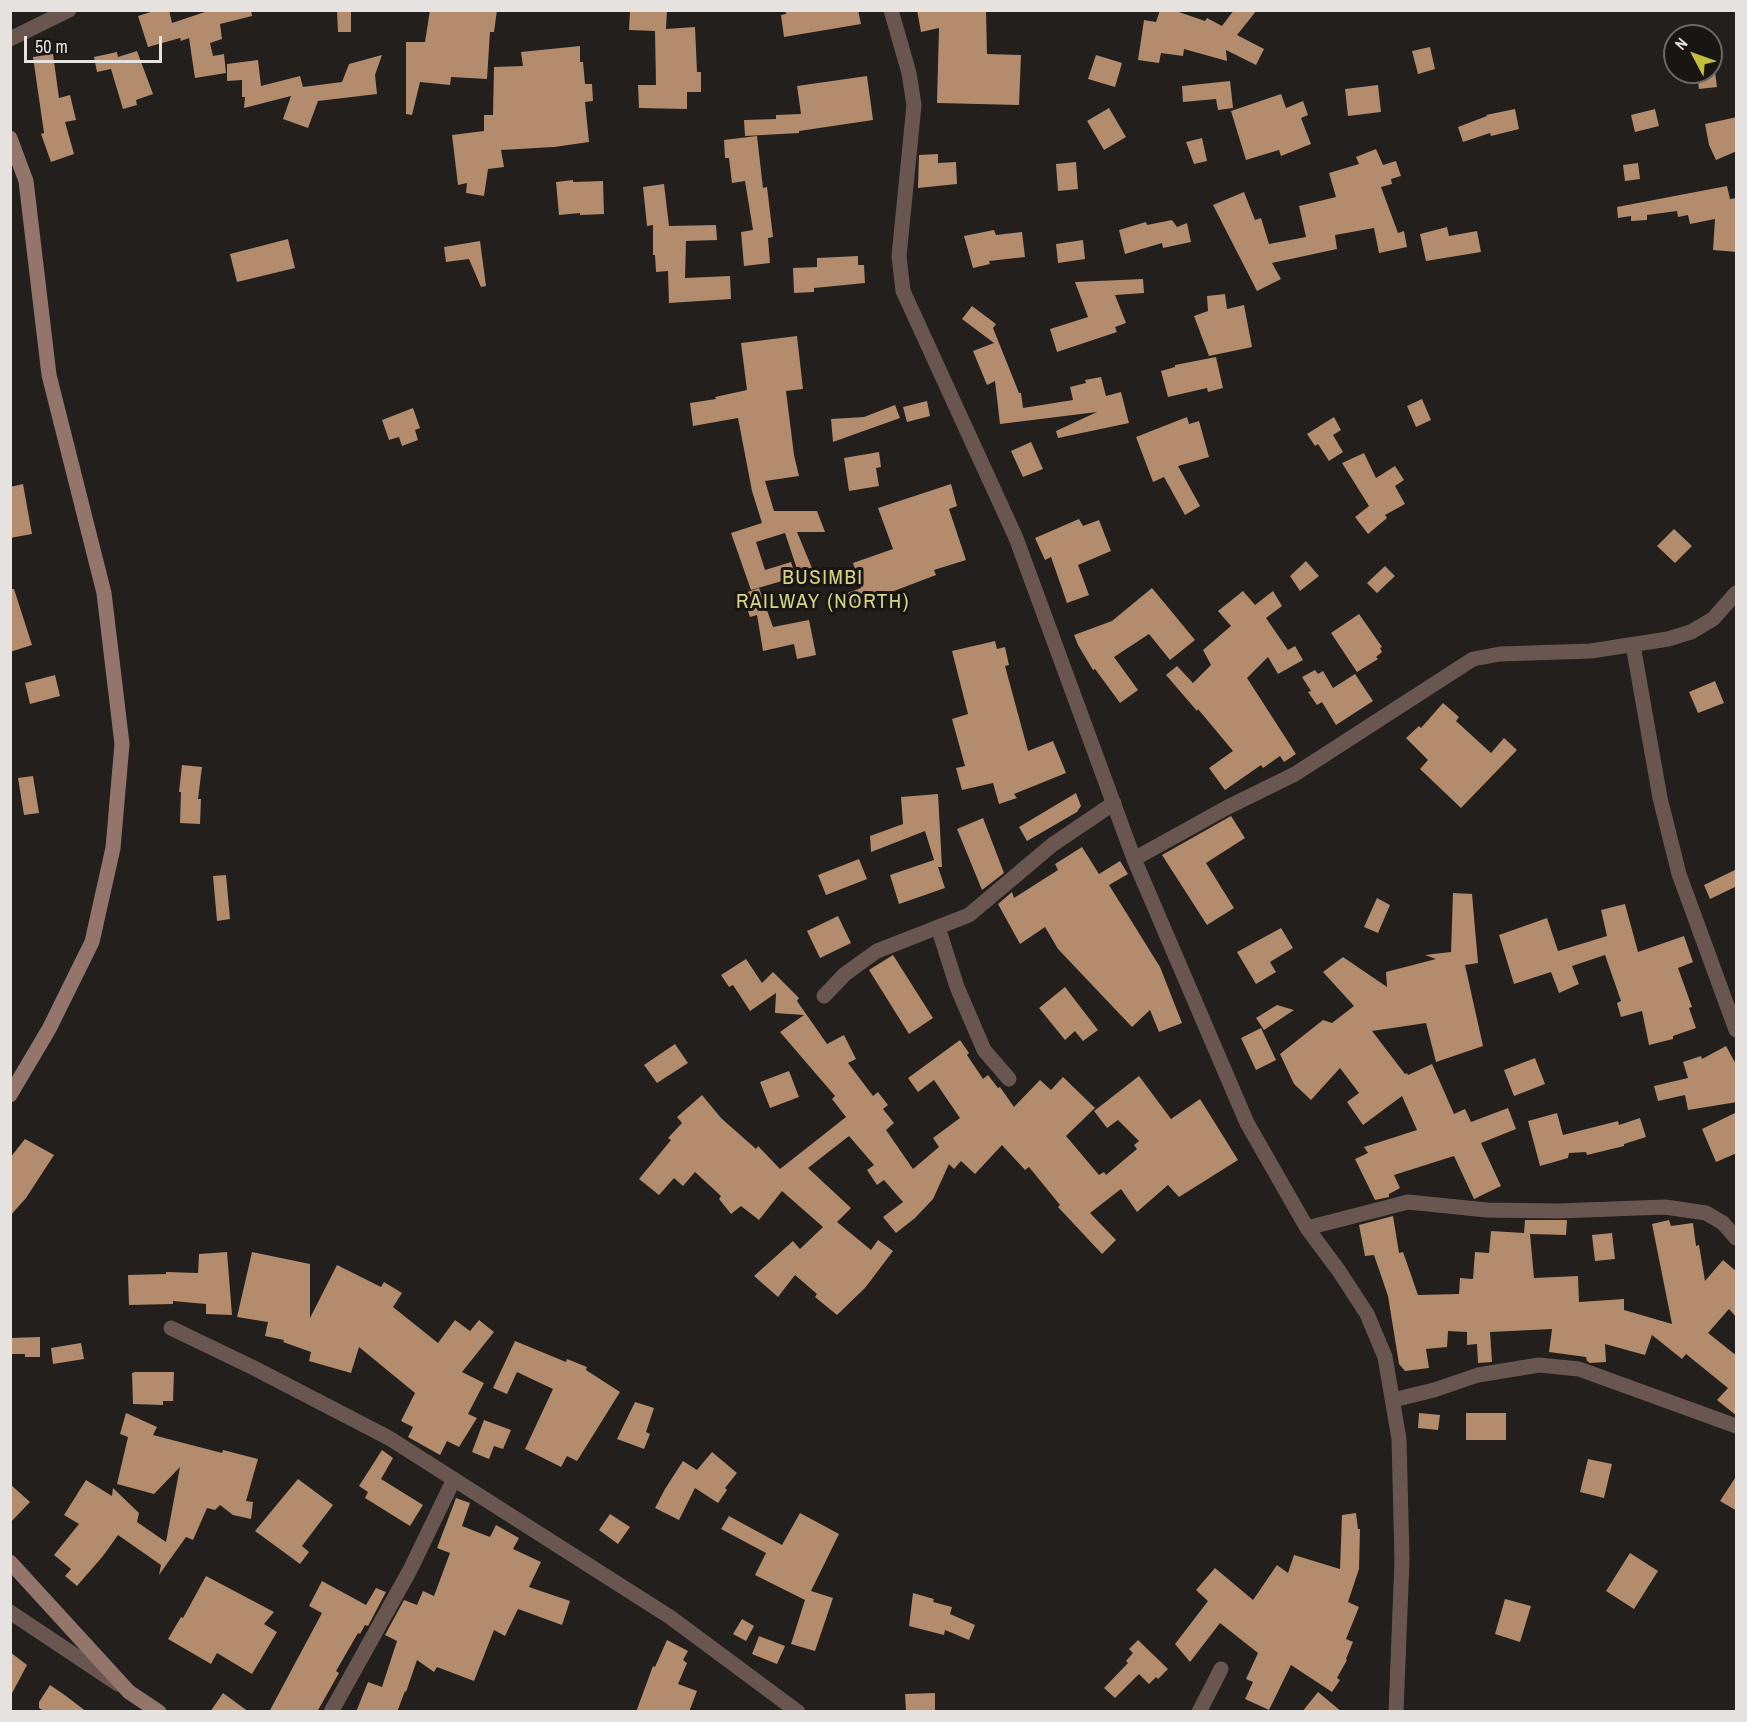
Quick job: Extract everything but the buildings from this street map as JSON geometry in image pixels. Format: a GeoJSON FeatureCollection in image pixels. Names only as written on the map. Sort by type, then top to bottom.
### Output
{"type":"FeatureCollection","features":[{"type":"Feature","properties":{"kind":"main road"},"geometry":{"type":"LineString","coordinates":[[10,138],[26,181],[49,375],[104,593],[122,744],[112,848],[92,942],[49,1029],[10,1095]]}},
{"type":"Feature","properties":{"kind":"main road"},"geometry":{"type":"LineString","coordinates":[[10,1562],[129,1692],[159,1712]]}},
{"type":"Feature","properties":{"kind":"street"},"geometry":{"type":"LineString","coordinates":[[10,39],[69,10]]}},
{"type":"Feature","properties":{"kind":"street"},"geometry":{"type":"LineString","coordinates":[[891,10],[909,73],[914,105],[898,256],[903,291],[1016,538],[1134,859],[1247,1123],[1307,1228],[1367,1314],[1385,1357],[1400,1439],[1402,1560],[1396,1712]]}},
{"type":"Feature","properties":{"kind":"street"},"geometry":{"type":"LineString","coordinates":[[1134,859],[1226,808],[1295,774],[1473,659],[1500,654],[1591,651],[1668,639],[1691,632],[1713,619],[1737,593]]}},
{"type":"Feature","properties":{"kind":"street"},"geometry":{"type":"LineString","coordinates":[[1633,645],[1660,798],[1680,874],[1737,1030]]}},
{"type":"Feature","properties":{"kind":"street"},"geometry":{"type":"LineString","coordinates":[[824,996],[845,974],[877,951],[969,915],[1052,845],[1114,803]]}},
{"type":"Feature","properties":{"kind":"street"},"geometry":{"type":"LineString","coordinates":[[938,927],[957,987],[984,1050],[1009,1079]]}},
{"type":"Feature","properties":{"kind":"street"},"geometry":{"type":"LineString","coordinates":[[1307,1228],[1408,1202],[1487,1210],[1546,1211],[1665,1207],[1706,1213],[1723,1223],[1737,1238]]}},
{"type":"Feature","properties":{"kind":"street"},"geometry":{"type":"LineString","coordinates":[[171,1328],[389,1438],[670,1617],[798,1712]]}},
{"type":"Feature","properties":{"kind":"street"},"geometry":{"type":"LineString","coordinates":[[1393,1400],[1434,1390],[1478,1375],[1539,1365],[1579,1369],[1737,1426]]}},
{"type":"Feature","properties":{"kind":"street"},"geometry":{"type":"LineString","coordinates":[[331,1712],[410,1570],[454,1479]]}},
{"type":"Feature","properties":{"kind":"street"},"geometry":{"type":"LineString","coordinates":[[10,1612],[129,1692]]}},
{"type":"Feature","properties":{"kind":"street"},"geometry":{"type":"LineString","coordinates":[[1199,1712],[1221,1669]]}},
{"type":"Feature","properties":{"kind":"district","name":"BUSIMBI RAILWAY (NORTH)"},"geometry":{"type":"Point","coordinates":[823,590]}}]}
